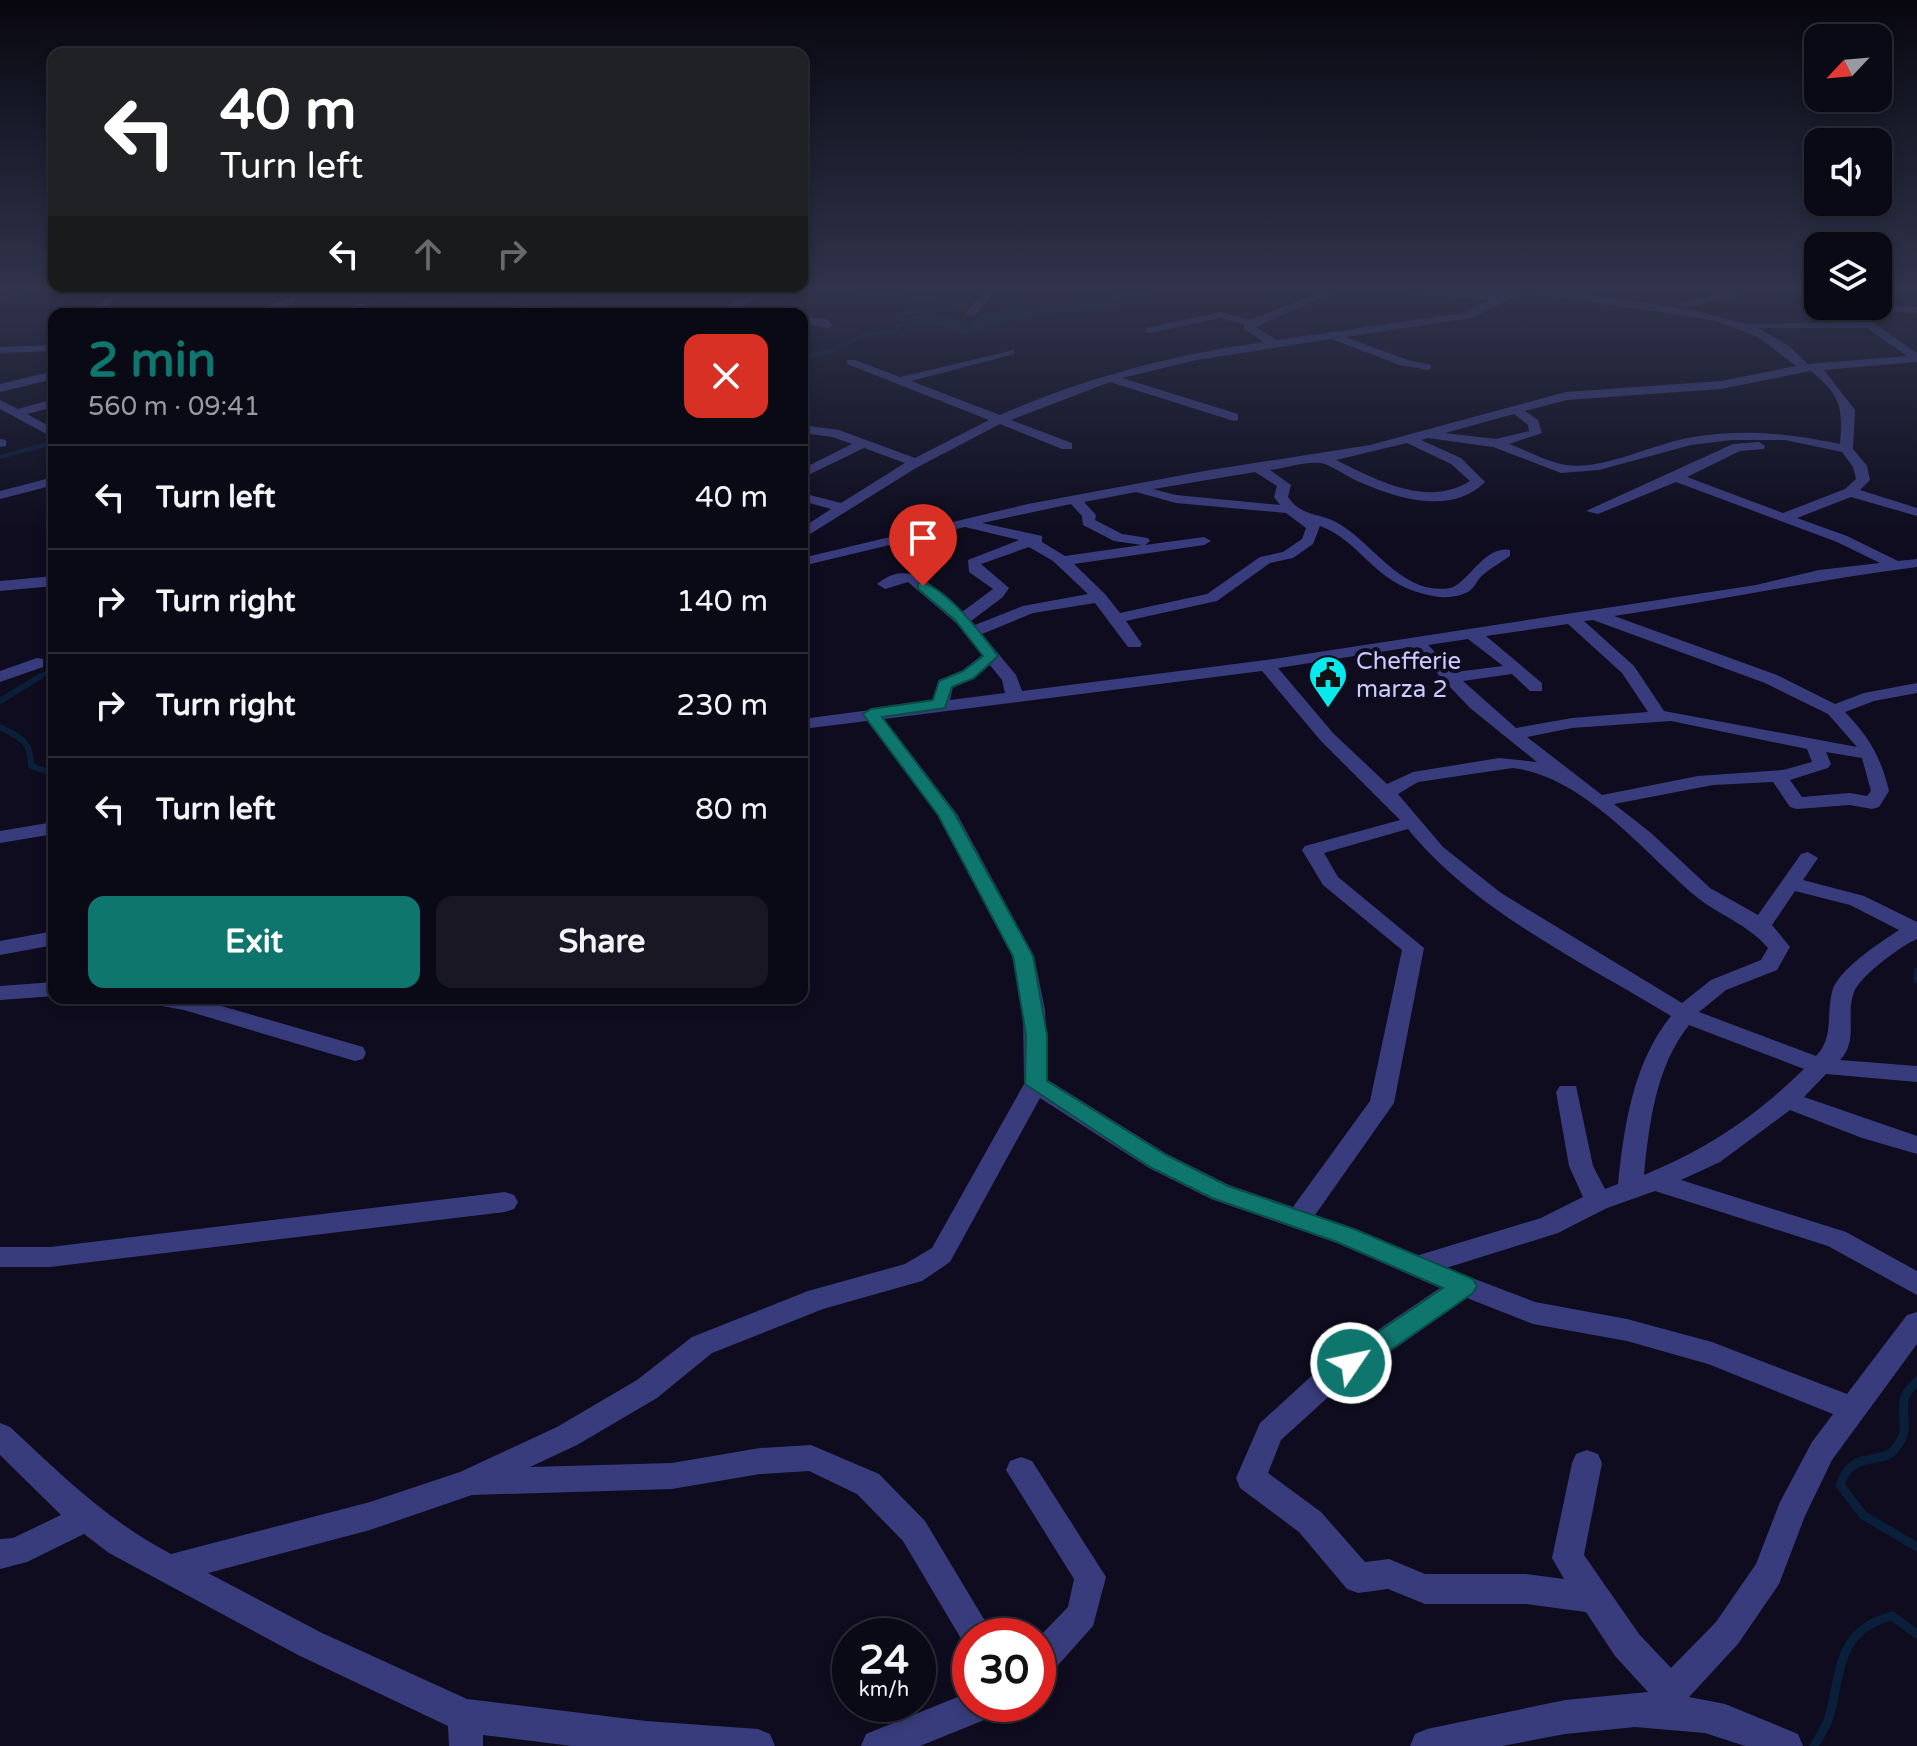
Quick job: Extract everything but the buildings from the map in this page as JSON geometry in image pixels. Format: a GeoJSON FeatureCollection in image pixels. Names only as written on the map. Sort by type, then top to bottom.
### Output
{"type":"FeatureCollection","features":[{"type":"Feature","properties":{"kind":"street"},"geometry":{"type":"LineString","coordinates":[[874,371],[1067,446]]}},
{"type":"Feature","properties":{"kind":"street"},"geometry":{"type":"LineString","coordinates":[[897,381],[934,371]]}},
{"type":"Feature","properties":{"kind":"street"},"geometry":{"type":"LineString","coordinates":[[808,531],[841,507],[916,463],[1001,421],[1110,378],[1143,371]]}},
{"type":"Feature","properties":{"kind":"street"},"geometry":{"type":"LineString","coordinates":[[808,561],[1074,499],[1257,467],[1323,459],[1566,396],[1721,385],[1791,371]]}},
{"type":"Feature","properties":{"kind":"street"},"geometry":{"type":"LineString","coordinates":[[1786,517],[1850,492],[1863,480],[1863,473],[1846,449],[1849,410],[1839,398],[1834,384],[1814,371]]}},
{"type":"Feature","properties":{"kind":"street"},"geometry":{"type":"LineString","coordinates":[[0,388],[48,376]]}},
{"type":"Feature","properties":{"kind":"street"},"geometry":{"type":"LineString","coordinates":[[1110,378],[1234,417]]}},
{"type":"Feature","properties":{"kind":"street"},"geometry":{"type":"LineString","coordinates":[[0,404],[48,430]]}},
{"type":"Feature","properties":{"kind":"street"},"geometry":{"type":"LineString","coordinates":[[16,413],[48,405]]}},
{"type":"Feature","properties":{"kind":"street"},"geometry":{"type":"LineString","coordinates":[[1496,443],[1536,433],[1534,423],[1513,408]]}},
{"type":"Feature","properties":{"kind":"street"},"geometry":{"type":"LineString","coordinates":[[808,430],[834,433],[916,463]]}},
{"type":"Feature","properties":{"kind":"street"},"geometry":{"type":"LineString","coordinates":[[1428,434],[1496,443],[1561,469],[1583,469],[1629,460],[1690,441],[1755,436],[1785,436],[1846,449]]}},
{"type":"Feature","properties":{"kind":"street"},"geometry":{"type":"LineString","coordinates":[[1323,459],[1391,492],[1442,495],[1469,491],[1478,482],[1470,469],[1458,461],[1408,439]]}},
{"type":"Feature","properties":{"kind":"street"},"geometry":{"type":"LineString","coordinates":[[1593,511],[1678,478],[1738,447],[1803,442]]}},
{"type":"Feature","properties":{"kind":"street"},"geometry":{"type":"LineString","coordinates":[[808,471],[864,443]]}},
{"type":"Feature","properties":{"kind":"street"},"geometry":{"type":"LineString","coordinates":[[1117,618],[1212,598],[1265,560],[1288,555],[1308,541],[1314,527],[1281,497],[1284,485],[1257,467]]}},
{"type":"Feature","properties":{"kind":"street"},"geometry":{"type":"LineString","coordinates":[[1678,478],[1707,492],[1859,543],[1894,565]]}},
{"type":"Feature","properties":{"kind":"street"},"geometry":{"type":"LineString","coordinates":[[0,495],[48,483]]}},
{"type":"Feature","properties":{"kind":"street"},"geometry":{"type":"LineString","coordinates":[[1139,488],[1160,499],[1240,504],[1254,510],[1296,513],[1339,529],[1384,570],[1404,581],[1449,593],[1465,588],[1472,583],[1475,573],[1505,553]]}},
{"type":"Feature","properties":{"kind":"street"},"geometry":{"type":"LineString","coordinates":[[1850,492],[1917,512]]}},
{"type":"Feature","properties":{"kind":"street"},"geometry":{"type":"LineString","coordinates":[[808,499],[841,507]]}},
{"type":"Feature","properties":{"kind":"street"},"geometry":{"type":"LineString","coordinates":[[1074,499],[1089,515],[1088,522],[1100,532],[1158,546]]}},
{"type":"Feature","properties":{"kind":"street"},"geometry":{"type":"LineString","coordinates":[[963,523],[1054,542],[1080,558]]}},
{"type":"Feature","properties":{"kind":"street"},"geometry":{"type":"LineString","coordinates":[[1061,561],[1204,541]]}},
{"type":"Feature","properties":{"kind":"street"},"geometry":{"type":"LineString","coordinates":[[967,626],[1001,588],[974,569],[973,563],[1031,543],[1061,561],[1100,597],[1134,644]]}},
{"type":"Feature","properties":{"kind":"street"},"geometry":{"type":"LineString","coordinates":[[1819,575],[1859,543]]}},
{"type":"Feature","properties":{"kind":"street"},"geometry":{"type":"LineString","coordinates":[[808,723],[1266,665],[1756,590],[1819,575],[1917,563]]}},
{"type":"Feature","properties":{"kind":"street"},"geometry":{"type":"LineString","coordinates":[[885,584],[910,576],[967,626],[1010,679],[1015,697]]}},
{"type":"Feature","properties":{"kind":"street"},"geometry":{"type":"LineString","coordinates":[[0,586],[48,582]]}},
{"type":"Feature","properties":{"kind":"street"},"geometry":{"type":"LineString","coordinates":[[967,626],[1029,609],[1100,597]]}},
{"type":"Feature","properties":{"kind":"street"},"geometry":{"type":"LineString","coordinates":[[1594,615],[1771,679],[1834,710],[1863,741],[1880,791],[1872,803],[1850,799],[1797,803],[1779,777]]}},
{"type":"Feature","properties":{"kind":"street"},"geometry":{"type":"LineString","coordinates":[[1571,618],[1628,670],[1659,716]]}},
{"type":"Feature","properties":{"kind":"street"},"geometry":{"type":"LineString","coordinates":[[1470,633],[1496,650],[1536,687]]}},
{"type":"Feature","properties":{"kind":"street"},"geometry":{"type":"LineString","coordinates":[[1416,642],[1450,678],[1512,734],[1644,837],[1703,892],[1761,926],[1774,937],[1779,947],[1769,965],[1715,987],[1665,1041],[1648,1079],[1637,1116],[1642,1185]]}},
{"type":"Feature","properties":{"kind":"street"},"geometry":{"type":"LineString","coordinates":[[940,704],[945,684],[968,675],[991,656]]}},
{"type":"Feature","properties":{"kind":"street"},"geometry":{"type":"LineString","coordinates":[[0,677],[37,663]]}},
{"type":"Feature","properties":{"kind":"street"},"geometry":{"type":"LineString","coordinates":[[1266,665],[1327,737],[1387,793],[1436,851],[1494,897],[1686,1015],[1821,1066],[1917,1074]]}},
{"type":"Feature","properties":{"kind":"street"},"geometry":{"type":"LineString","coordinates":[[1450,678],[1514,669]]}},
{"type":"Feature","properties":{"kind":"street"},"geometry":{"type":"LineString","coordinates":[[1834,710],[1870,697],[1917,688]]}},
{"type":"Feature","properties":{"kind":"street"},"geometry":{"type":"LineString","coordinates":[[169,1569],[370,1516],[467,1483],[594,1420],[647,1389],[702,1345],[818,1299],[913,1273],[941,1255],[1036,1084],[1037,1035],[1023,956],[947,814],[871,714]]}},
{"type":"Feature","properties":{"kind":"street"},"geometry":{"type":"LineString","coordinates":[[1512,734],[1572,723],[1659,716],[1869,754]]}},
{"type":"Feature","properties":{"kind":"street"},"geometry":{"type":"LineString","coordinates":[[1598,802],[1712,780],[1779,777],[1822,764],[1814,745]]}},
{"type":"Feature","properties":{"kind":"street"},"geometry":{"type":"LineString","coordinates":[[1387,793],[1401,780],[1426,773],[1455,774],[1513,763],[1569,778]]}},
{"type":"Feature","properties":{"kind":"street"},"geometry":{"type":"LineString","coordinates":[[1299,1218],[1382,1103],[1413,948],[1330,881],[1312,850],[1413,822]]}},
{"type":"Feature","properties":{"kind":"street"},"geometry":{"type":"LineString","coordinates":[[0,837],[48,829]]}},
{"type":"Feature","properties":{"kind":"street"},"geometry":{"type":"LineString","coordinates":[[1761,926],[1808,858]]}},
{"type":"Feature","properties":{"kind":"street"},"geometry":{"type":"LineString","coordinates":[[1792,884],[1857,900],[1917,931]]}},
{"type":"Feature","properties":{"kind":"street"},"geometry":{"type":"LineString","coordinates":[[1415,1267],[1549,1226],[1598,1201],[1711,1156],[1787,1100],[1838,1048],[1843,990],[1879,955],[1910,932],[1917,931]]}},
{"type":"Feature","properties":{"kind":"street"},"geometry":{"type":"LineString","coordinates":[[0,948],[48,939]]}},
{"type":"Feature","properties":{"kind":"street"},"geometry":{"type":"LineString","coordinates":[[0,993],[48,989]]}},
{"type":"Feature","properties":{"kind":"street"},"geometry":{"type":"LineString","coordinates":[[188,1004],[355,1053]]}},
{"type":"Feature","properties":{"kind":"street"},"geometry":{"type":"LineString","coordinates":[[1036,1084],[1158,1161],[1220,1192],[1299,1218],[1533,1313],[1627,1330],[1712,1354],[1855,1410]]}},
{"type":"Feature","properties":{"kind":"street"},"geometry":{"type":"LineString","coordinates":[[1568,1092],[1581,1166],[1598,1201]]}},
{"type":"Feature","properties":{"kind":"street"},"geometry":{"type":"LineString","coordinates":[[1787,1100],[1871,1132],[1917,1145]]}},
{"type":"Feature","properties":{"kind":"street"},"geometry":{"type":"LineString","coordinates":[[1642,1185],[1837,1239],[1917,1284]]}},
{"type":"Feature","properties":{"kind":"street"},"geometry":{"type":"LineString","coordinates":[[0,1257],[50,1257],[505,1202]]}},
{"type":"Feature","properties":{"kind":"street"},"geometry":{"type":"LineString","coordinates":[[1464,1286],[1327,1380],[1270,1432],[1251,1478],[1310,1522],[1358,1578],[1389,1574],[1425,1589],[1526,1589],[1593,1598]]}},
{"type":"Feature","properties":{"kind":"street"},"geometry":{"type":"LineString","coordinates":[[1663,1701],[1727,1633],[1768,1573],[1791,1512],[1822,1451],[1917,1323]]}},
{"type":"Feature","properties":{"kind":"street"},"geometry":{"type":"LineString","coordinates":[[0,1436],[86,1518],[120,1543],[465,1731],[758,1746]]}},
{"type":"Feature","properties":{"kind":"street"},"geometry":{"type":"LineString","coordinates":[[467,1483],[672,1476],[760,1461],[811,1458],[868,1484],[914,1531],[967,1618]]}},
{"type":"Feature","properties":{"kind":"street"},"geometry":{"type":"LineString","coordinates":[[1587,1463],[1568,1558],[1663,1701]]}},
{"type":"Feature","properties":{"kind":"street"},"geometry":{"type":"LineString","coordinates":[[1021,1470],[1090,1577],[1082,1615],[1056,1643]]}},
{"type":"Feature","properties":{"kind":"street"},"geometry":{"type":"LineString","coordinates":[[0,1554],[16,1552],[86,1518]]}},
{"type":"Feature","properties":{"kind":"street"},"geometry":{"type":"LineString","coordinates":[[1427,1746],[1602,1710],[1663,1701],[1786,1746]]}},
{"type":"Feature","properties":{"kind":"street"},"geometry":{"type":"LineString","coordinates":[[878,1746],[952,1716]]}},
{"type":"Feature","properties":{"kind":"waterway"},"geometry":{"type":"LineString","coordinates":[[0,457],[48,444]]}},
{"type":"Feature","properties":{"kind":"waterway"},"geometry":{"type":"LineString","coordinates":[[38,678],[48,672]]}},
{"type":"Feature","properties":{"kind":"waterway"},"geometry":{"type":"LineString","coordinates":[[0,701],[41,676]]}},
{"type":"Feature","properties":{"kind":"waterway"},"geometry":{"type":"LineString","coordinates":[[0,727],[27,746],[31,766],[48,772]]}},
{"type":"Feature","properties":{"kind":"waterway"},"geometry":{"type":"LineString","coordinates":[[1917,971],[1917,980]]}},
{"type":"Feature","properties":{"kind":"waterway"},"geometry":{"type":"LineString","coordinates":[[1917,1381],[1905,1396],[1904,1429],[1900,1442],[1888,1455],[1852,1466],[1840,1485],[1863,1515],[1917,1547]]}},
{"type":"Feature","properties":{"kind":"waterway"},"geometry":{"type":"LineString","coordinates":[[1814,1746],[1828,1721],[1844,1655],[1860,1631],[1892,1616],[1917,1634]]}},
{"type":"Feature","properties":{"kind":"place","name":"Chefferie marza 2"},"geometry":{"type":"Point","coordinates":[1328,709]}},
{"type":"Feature","properties":{"kind":"route"},"geometry":{"type":"LineString","coordinates":[[923,586],[945,608],[960,617],[991,656],[968,675],[945,684],[940,704],[871,714],[947,814],[1023,956],[1037,1035],[1036,1084],[1158,1161],[1220,1192],[1346,1236],[1464,1286],[1351,1363]]}}]}
